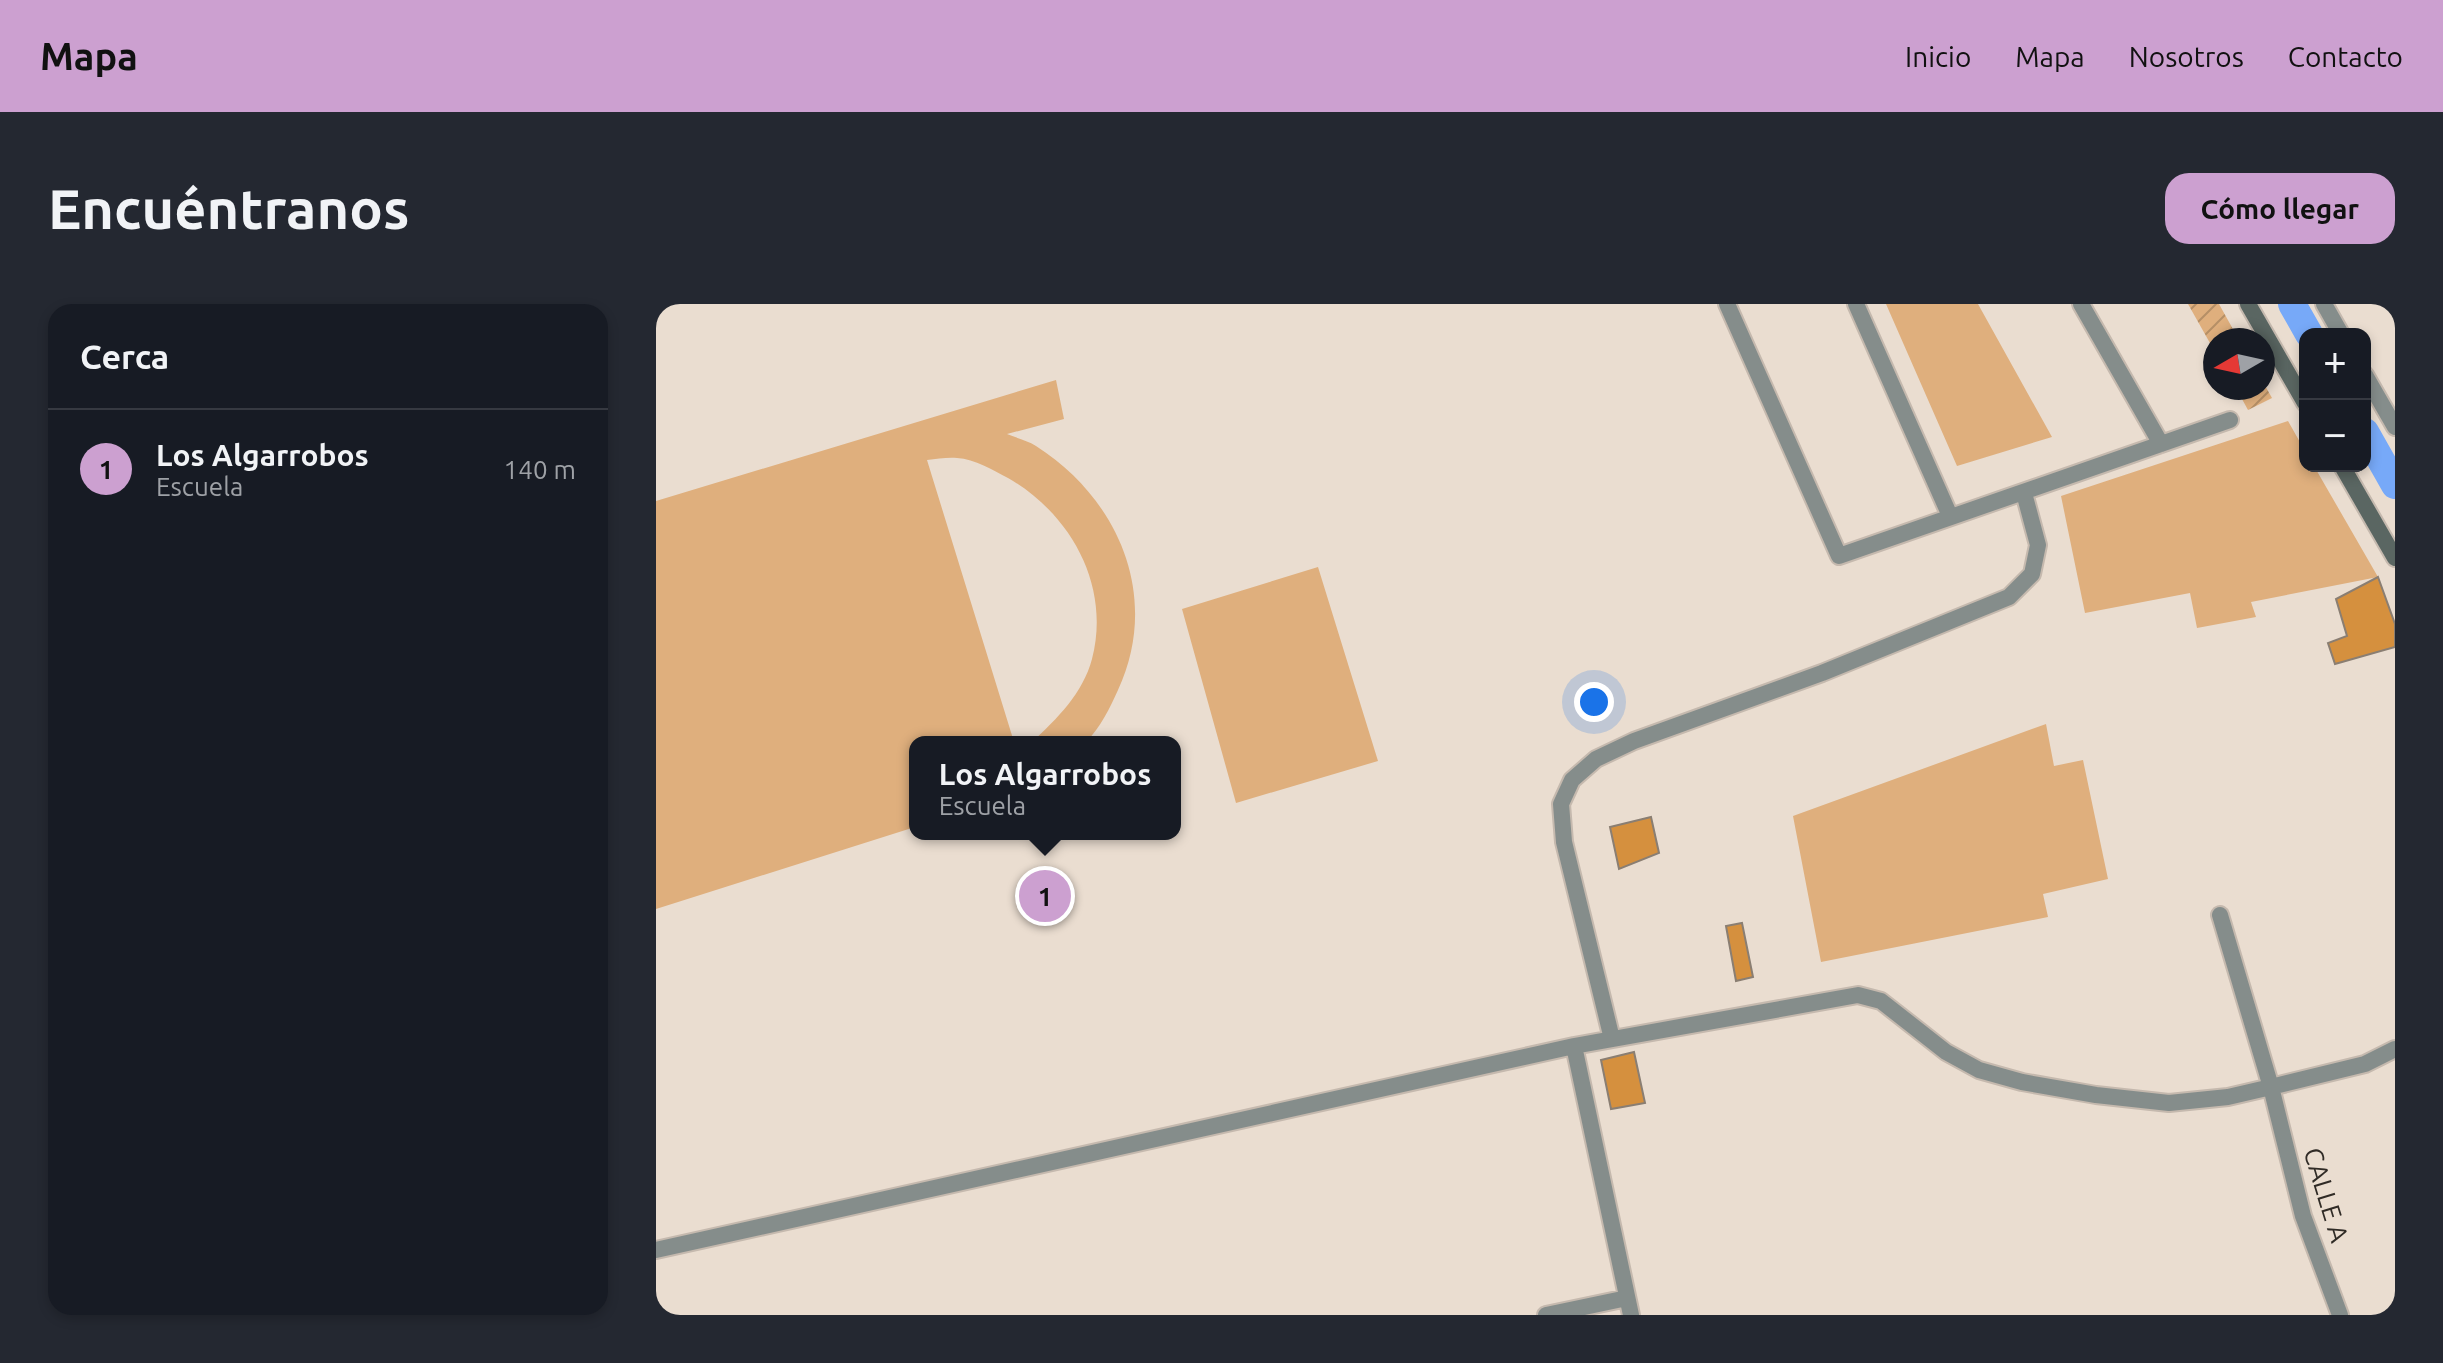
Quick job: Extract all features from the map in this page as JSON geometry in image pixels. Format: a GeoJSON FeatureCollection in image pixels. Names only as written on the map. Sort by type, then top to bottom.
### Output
{"type":"FeatureCollection","features":[{"type":"Feature","properties":{"kind":"street"},"geometry":{"type":"LineString","coordinates":[[1727,304],[1839,556],[2230,420]]}},
{"type":"Feature","properties":{"kind":"street"},"geometry":{"type":"LineString","coordinates":[[1856,304],[1950,516]]}},
{"type":"Feature","properties":{"kind":"street"},"geometry":{"type":"LineString","coordinates":[[2081,304],[2161,444]]}},
{"type":"Feature","properties":{"kind":"street"},"geometry":{"type":"LineString","coordinates":[[2248,304],[2303,400]]}},
{"type":"Feature","properties":{"kind":"street"},"geometry":{"type":"LineString","coordinates":[[2324,304],[2338,328]]}},
{"type":"Feature","properties":{"kind":"street"},"geometry":{"type":"LineString","coordinates":[[2371,385],[2395,427]]}},
{"type":"Feature","properties":{"kind":"street"},"geometry":{"type":"LineString","coordinates":[[2345,472],[2395,558]]}},
{"type":"Feature","properties":{"kind":"street"},"geometry":{"type":"LineString","coordinates":[[1612,1039],[1564,842],[1561,804],[1572,780],[1596,759],[1634,741],[1822,673],[2009,597],[2032,574],[2038,545],[2024,493]]}},
{"type":"Feature","properties":{"kind":"street","name":"CALLE A"},"geometry":{"type":"LineString","coordinates":[[2220,915],[2271,1087],[2303,1216],[2340,1315]]}},
{"type":"Feature","properties":{"kind":"street"},"geometry":{"type":"LineString","coordinates":[[656,1250],[1574,1046],[1858,995],[1881,1001],[1946,1052],[1979,1070],[2022,1082],[2096,1095],[2169,1103],[2228,1097],[2271,1087],[2365,1064],[2395,1049]]}},
{"type":"Feature","properties":{"kind":"street"},"geometry":{"type":"LineString","coordinates":[[1546,1315],[1629,1307],[1574,1046]]}},
{"type":"Feature","properties":{"kind":"shaded area"},"geometry":{"type":"Polygon","coordinates":[[[1886,304],[1978,304],[2052,437],[1957,466],[1886,304]]]}},
{"type":"Feature","properties":{"kind":"shaded area"},"geometry":{"type":"Polygon","coordinates":[[[2188,304],[2219,304],[2232,328],[2203,328],[2203,331],[2188,304]]]}},
{"type":"Feature","properties":{"kind":"shaded area"},"geometry":{"type":"Polygon","coordinates":[[[1056,380],[1064,419],[1007,434],[1033,444],[1065,468],[1090,493],[1110,522],[1124,553],[1133,586],[1135,620],[1130,655],[1115,697],[1091,736],[1038,736],[1076,694],[1092,659],[1096,605],[1081,555],[1050,511],[1008,478],[964,459],[927,460],[1012,736],[909,736],[909,829],[656,909],[656,501],[1056,380]]]}},
{"type":"Feature","properties":{"kind":"shaded area"},"geometry":{"type":"Polygon","coordinates":[[[2243,400],[2268,400],[2248,410],[2243,400]]]}},
{"type":"Feature","properties":{"kind":"shaded area"},"geometry":{"type":"Polygon","coordinates":[[[2288,421],[2299,440],[2299,472],[2317,472],[2378,577],[2251,602],[2256,617],[2197,628],[2190,593],[2085,613],[2061,496],[2288,421]]]}},
{"type":"Feature","properties":{"kind":"shaded area"},"geometry":{"type":"Polygon","coordinates":[[[1318,567],[1378,761],[1236,803],[1182,609],[1318,567]]]}},
{"type":"Feature","properties":{"kind":"shaded area"},"geometry":{"type":"Polygon","coordinates":[[[2046,724],[2054,766],[2083,760],[2108,879],[2043,894],[2048,917],[1821,962],[1793,816],[2046,724]]]}},
{"type":"Feature","properties":{"kind":"building"},"geometry":{"type":"Polygon","coordinates":[[[2378,577],[2395,624],[2395,647],[2335,664],[2328,643],[2347,636],[2336,599],[2378,577]]]}},
{"type":"Feature","properties":{"kind":"building"},"geometry":{"type":"Polygon","coordinates":[[[1651,817],[1659,853],[1619,869],[1610,827],[1651,817]]]}},
{"type":"Feature","properties":{"kind":"building"},"geometry":{"type":"Polygon","coordinates":[[[1742,923],[1753,977],[1736,981],[1726,926],[1742,923]]]}},
{"type":"Feature","properties":{"kind":"building"},"geometry":{"type":"Polygon","coordinates":[[[1634,1052],[1645,1103],[1611,1109],[1601,1060],[1634,1052]]]}},
{"type":"Feature","properties":{"kind":"waterway"},"geometry":{"type":"LineString","coordinates":[[2292,304],[2306,328]]}},
{"type":"Feature","properties":{"kind":"waterway"},"geometry":{"type":"LineString","coordinates":[[2371,443],[2395,485]]}},
{"type":"Feature","properties":{"kind":"place","name":"Los Algarrobos"},"geometry":{"type":"Point","coordinates":[1045,896]}}]}
